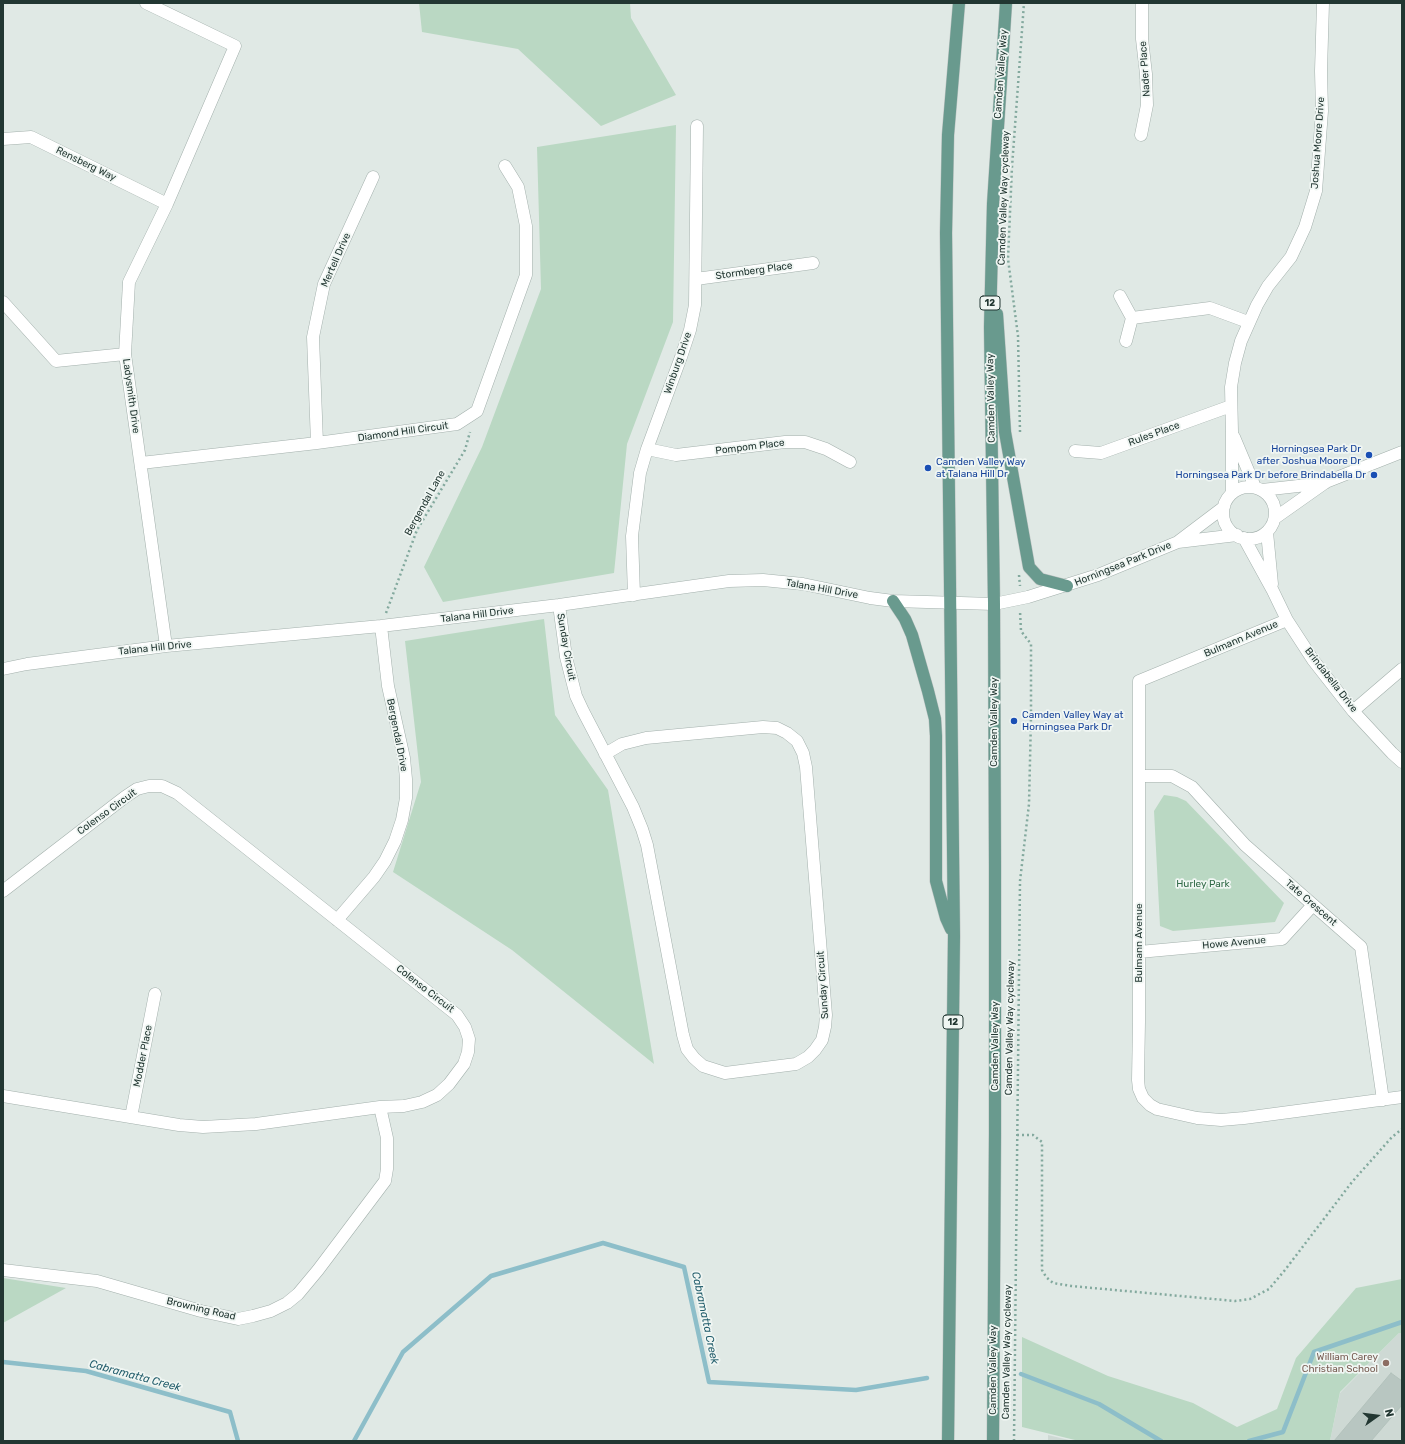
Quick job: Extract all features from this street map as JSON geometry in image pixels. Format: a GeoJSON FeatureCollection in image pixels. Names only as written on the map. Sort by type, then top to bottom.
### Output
{"type":"FeatureCollection","features":[{"type":"Feature","properties":{"kind":"main road","name":"12"},"geometry":{"type":"LineString","coordinates":[[948,1441],[954,936],[947,430],[946,233],[948,135],[959,3]]}},
{"type":"Feature","properties":{"kind":"main road","name":"Camden Valley Way"},"geometry":{"type":"LineString","coordinates":[[993,1441],[995,1127],[994,604],[990,327],[992,239],[1000,82],[1006,3]]}},
{"type":"Feature","properties":{"kind":"main road"},"geometry":{"type":"LineString","coordinates":[[992,239],[1005,432],[1029,567],[1040,579],[1067,586]]}},
{"type":"Feature","properties":{"kind":"main road"},"geometry":{"type":"LineString","coordinates":[[893,601],[905,619],[912,635],[935,719],[936,881],[946,918],[954,936]]}},
{"type":"Feature","properties":{"kind":"street","name":"Ladysmith Drive"},"geometry":{"type":"LineString","coordinates":[[146,3],[235,46],[167,204],[128,282],[125,354],[166,646]]}},
{"type":"Feature","properties":{"kind":"street","name":"Nader Place"},"geometry":{"type":"LineString","coordinates":[[1141,135],[1147,105],[1146,74],[1142,39],[1142,3]]}},
{"type":"Feature","properties":{"kind":"street","name":"Joshua Moore Drive"},"geometry":{"type":"LineString","coordinates":[[1232,493],[1231,387],[1241,341],[1248,322],[1268,286],[1290,257],[1305,227],[1316,191],[1322,111],[1321,71],[1323,3]]}},
{"type":"Feature","properties":{"kind":"street","name":"Winburg Drive"},"geometry":{"type":"LineString","coordinates":[[634,594],[632,536],[640,473],[647,449],[690,330],[694,305],[696,279],[697,126]]}},
{"type":"Feature","properties":{"kind":"street","name":"Rensberg Way"},"geometry":{"type":"LineString","coordinates":[[3,139],[31,137],[167,204]]}},
{"type":"Feature","properties":{"kind":"street"},"geometry":{"type":"LineString","coordinates":[[477,411],[526,275],[526,226],[518,187],[505,166]]}},
{"type":"Feature","properties":{"kind":"street","name":"Mertell Drive"},"geometry":{"type":"LineString","coordinates":[[317,443],[313,337],[324,284],[373,177]]}},
{"type":"Feature","properties":{"kind":"street","name":"Stormberg Place"},"geometry":{"type":"LineString","coordinates":[[696,279],[813,263]]}},
{"type":"Feature","properties":{"kind":"street"},"geometry":{"type":"LineString","coordinates":[[1120,296],[1132,318],[1126,341]]}},
{"type":"Feature","properties":{"kind":"street"},"geometry":{"type":"LineString","coordinates":[[3,302],[56,361],[125,354]]}},
{"type":"Feature","properties":{"kind":"street"},"geometry":{"type":"LineString","coordinates":[[1132,318],[1210,308],[1248,322]]}},
{"type":"Feature","properties":{"kind":"street","name":"Rules Place"},"geometry":{"type":"LineString","coordinates":[[1075,451],[1101,453],[1231,406]]}},
{"type":"Feature","properties":{"kind":"street","name":"Diamond Hill Circuit"},"geometry":{"type":"LineString","coordinates":[[141,463],[317,443],[457,424],[477,411]]}},
{"type":"Feature","properties":{"kind":"street","name":"Joshua Moore Drive"},"geometry":{"type":"LineString","coordinates":[[1232,432],[1258,488]]}},
{"type":"Feature","properties":{"kind":"street","name":"Pompom Place"},"geometry":{"type":"LineString","coordinates":[[647,449],[676,455],[785,442],[805,442],[826,449],[850,462]]}},
{"type":"Feature","properties":{"kind":"street"},"geometry":{"type":"LineString","coordinates":[[1275,518],[1326,482],[1402,452]]}},
{"type":"Feature","properties":{"kind":"street"},"geometry":{"type":"LineString","coordinates":[[1232,493],[1238,488],[1246,486],[1258,488],[1326,482]]}},
{"type":"Feature","properties":{"kind":"street"},"geometry":{"type":"LineString","coordinates":[[1258,488],[1269,495],[1276,510],[1275,518],[1267,532]]}},
{"type":"Feature","properties":{"kind":"street","name":"Horningsea Park Drive"},"geometry":{"type":"LineString","coordinates":[[950,603],[994,604],[1020,599],[1098,576],[1178,542],[1224,507],[1232,493]]}},
{"type":"Feature","properties":{"kind":"street"},"geometry":{"type":"LineString","coordinates":[[1224,507],[1223,516],[1226,524],[1230,530],[1240,537]]}},
{"type":"Feature","properties":{"kind":"street","name":"Horningsea Park Drive"},"geometry":{"type":"LineString","coordinates":[[1178,542],[1240,537],[1256,538],[1267,532]]}},
{"type":"Feature","properties":{"kind":"street","name":"Brindabella Drive"},"geometry":{"type":"LineString","coordinates":[[1267,532],[1272,589]]}},
{"type":"Feature","properties":{"kind":"street","name":"Brindabella Drive"},"geometry":{"type":"LineString","coordinates":[[1240,537],[1272,589],[1287,620],[1318,665],[1353,711],[1402,762]]}},
{"type":"Feature","properties":{"kind":"street","name":"Talana Hill Drive"},"geometry":{"type":"LineString","coordinates":[[3,669],[27,664],[166,646],[381,626],[559,605],[729,581],[763,580],[803,584],[870,598],[893,601],[950,603]]}},
{"type":"Feature","properties":{"kind":"street","name":"Sunday Circuit"},"geometry":{"type":"LineString","coordinates":[[559,605],[566,657],[576,696],[605,754],[633,807],[647,845],[682,1035],[687,1049],[703,1066],[725,1072],[796,1064],[808,1057],[816,1050],[822,1040],[826,1028],[826,1015],[806,768],[803,753],[797,741],[777,728],[764,727],[646,738],[622,744],[605,754]]}},
{"type":"Feature","properties":{"kind":"street","name":"Bulmann Avenue"},"geometry":{"type":"LineString","coordinates":[[1287,620],[1139,681],[1139,1089],[1150,1106],[1157,1109],[1197,1118],[1221,1120],[1402,1097]]}},
{"type":"Feature","properties":{"kind":"street","name":"Bergendal Drive"},"geometry":{"type":"LineString","coordinates":[[338,920],[374,877],[385,861],[395,842],[402,820],[406,798],[404,758],[388,686],[381,626]]}},
{"type":"Feature","properties":{"kind":"street"},"geometry":{"type":"LineString","coordinates":[[1353,711],[1402,669]]}},
{"type":"Feature","properties":{"kind":"street","name":"Tate Crescent"},"geometry":{"type":"LineString","coordinates":[[1139,776],[1172,776],[1192,787],[1245,845],[1361,947],[1383,1100]]}},
{"type":"Feature","properties":{"kind":"street","name":"Colenso Circuit"},"geometry":{"type":"LineString","coordinates":[[3,891],[137,789],[149,786],[162,786],[177,793],[457,1015],[465,1027],[469,1039],[468,1052],[464,1064],[449,1084],[437,1095],[422,1102],[404,1106],[380,1107],[230,1126],[179,1125],[3,1096]]}},
{"type":"Feature","properties":{"kind":"street","name":"Howe Avenue"},"geometry":{"type":"LineString","coordinates":[[1139,952],[1282,939],[1313,905]]}},
{"type":"Feature","properties":{"kind":"street","name":"Modder Place"},"geometry":{"type":"LineString","coordinates":[[132,1117],[155,994]]}},
{"type":"Feature","properties":{"kind":"street","name":"Browning Road"},"geometry":{"type":"LineString","coordinates":[[3,1270],[97,1282],[201,1311],[238,1319],[271,1311],[287,1303],[298,1294],[386,1182],[388,1169],[387,1138],[380,1107]]}},
{"type":"Feature","properties":{"kind":"path","name":"Camden Valley Way cycleway"},"geometry":{"type":"LineString","coordinates":[[1020,434],[1018,336],[1008,259],[1012,167],[1024,3]]}},
{"type":"Feature","properties":{"kind":"path","name":"Bergendal Lane"},"geometry":{"type":"LineString","coordinates":[[381,626],[417,530],[465,450],[477,411]]}},
{"type":"Feature","properties":{"kind":"path","name":"Camden Valley Way cycleway"},"geometry":{"type":"LineString","coordinates":[[1014,1441],[1020,881],[1029,804],[1031,718],[1031,644],[1021,631],[1020,619]]}},
{"type":"Feature","properties":{"kind":"path"},"geometry":{"type":"LineString","coordinates":[[1017,1135],[1033,1135],[1042,1142],[1042,1270],[1046,1277],[1053,1283],[1071,1286],[1235,1301],[1250,1299],[1269,1289],[1352,1182],[1392,1137],[1402,1129]]}},
{"type":"Feature","properties":{"kind":"shaded area","name":"William Carey Christian School"},"geometry":{"type":"Polygon","coordinates":[[[1399,1333],[1402,1333],[1402,1441],[1330,1441],[1340,1393],[1399,1333]]]}},
{"type":"Feature","properties":{"kind":"shaded area"},"geometry":{"type":"Polygon","coordinates":[[[1048,1435],[1073,1441],[1048,1441],[1048,1435]]]}},
{"type":"Feature","properties":{"kind":"green space"},"geometry":{"type":"Polygon","coordinates":[[[419,3],[630,3],[631,18],[676,95],[601,126],[518,49],[422,32],[419,3]]]}},
{"type":"Feature","properties":{"kind":"green space"},"geometry":{"type":"Polygon","coordinates":[[[676,125],[673,322],[627,444],[614,573],[443,602],[424,567],[482,447],[541,289],[537,147],[676,125]]]}},
{"type":"Feature","properties":{"kind":"green space"},"geometry":{"type":"Polygon","coordinates":[[[544,619],[555,715],[608,790],[654,1064],[512,950],[393,872],[421,782],[405,641],[544,619]]]}},
{"type":"Feature","properties":{"kind":"green space","name":"Hurley Park"},"geometry":{"type":"Polygon","coordinates":[[[1164,795],[1177,797],[1186,801],[1284,903],[1275,922],[1173,931],[1160,926],[1154,811],[1164,795]]]}},
{"type":"Feature","properties":{"kind":"green space"},"geometry":{"type":"Polygon","coordinates":[[[3,1278],[66,1288],[3,1323],[3,1278]]]}},
{"type":"Feature","properties":{"kind":"green space"},"geometry":{"type":"Polygon","coordinates":[[[1402,1279],[1402,1333],[1399,1333],[1340,1392],[1330,1441],[1079,1441],[1022,1427],[1022,1337],[1108,1376],[1193,1403],[1237,1427],[1277,1409],[1296,1358],[1356,1288],[1402,1279]]]}},
{"type":"Feature","properties":{"kind":"building"},"geometry":{"type":"Polygon","coordinates":[[[1391,1373],[1402,1381],[1402,1405],[1371,1441],[1334,1441],[1391,1373]]]}},
{"type":"Feature","properties":{"kind":"waterway","name":"Cabramatta Creek"},"geometry":{"type":"LineString","coordinates":[[354,1441],[403,1352],[491,1276],[603,1243],[684,1267],[709,1382],[856,1390],[927,1378]]}},
{"type":"Feature","properties":{"kind":"waterway","name":"Cabramatta Creek"},"geometry":{"type":"LineString","coordinates":[[1249,1441],[1283,1432],[1314,1352],[1402,1322]]}},
{"type":"Feature","properties":{"kind":"waterway","name":"Cabramatta Creek"},"geometry":{"type":"LineString","coordinates":[[3,1362],[86,1371],[230,1412],[238,1441]]}},
{"type":"Feature","properties":{"kind":"waterway","name":"Cabramatta Creek"},"geometry":{"type":"LineString","coordinates":[[1021,1374],[1099,1404],[1161,1441]]}},
{"type":"Feature","properties":{"kind":"place","name":"Horningsea Park Dr after Joshua Moore Dr"},"geometry":{"type":"Point","coordinates":[1369,455]}},
{"type":"Feature","properties":{"kind":"place","name":"Camden Valley Way at Talana Hill Dr"},"geometry":{"type":"Point","coordinates":[928,468]}},
{"type":"Feature","properties":{"kind":"place","name":"Horningsea Park Dr before Brindabella Dr"},"geometry":{"type":"Point","coordinates":[1374,475]}},
{"type":"Feature","properties":{"kind":"place","name":"Camden Valley Way at Horningsea Park Dr"},"geometry":{"type":"Point","coordinates":[1014,721]}},
{"type":"Feature","properties":{"kind":"place","name":"William Carey Christian School"},"geometry":{"type":"Point","coordinates":[1386,1363]}}]}
